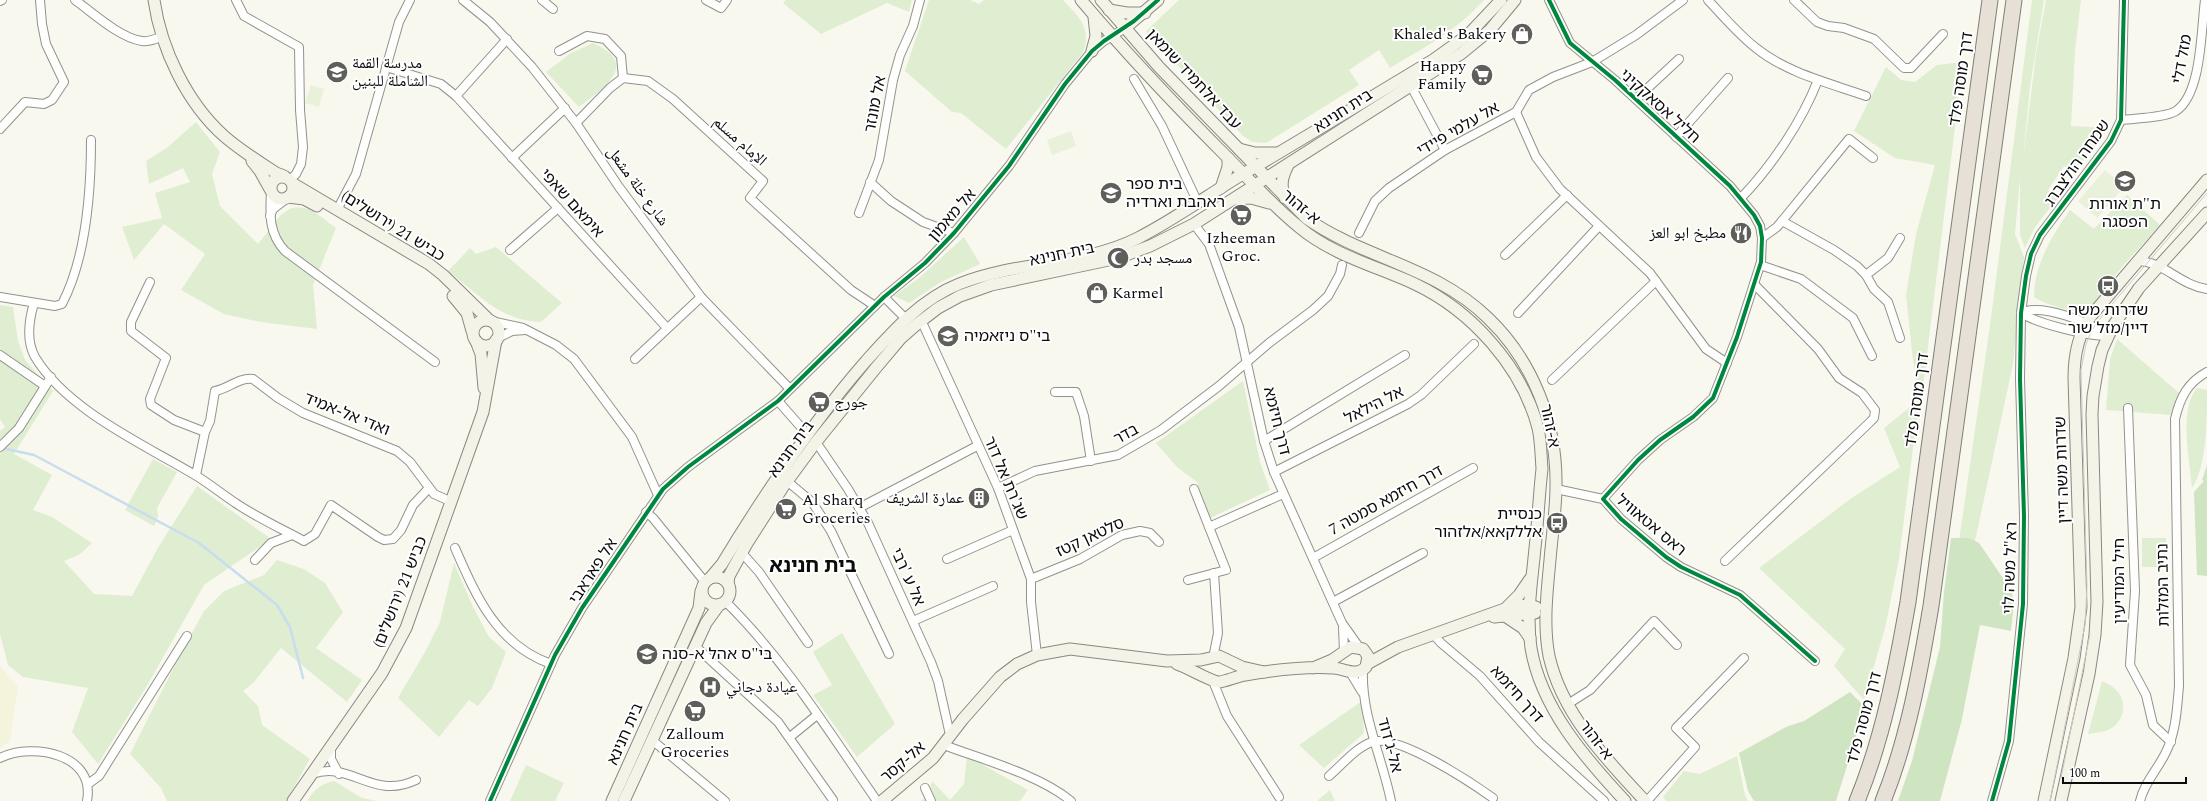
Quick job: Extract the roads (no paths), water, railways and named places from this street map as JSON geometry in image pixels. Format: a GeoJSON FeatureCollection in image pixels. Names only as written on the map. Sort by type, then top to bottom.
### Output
{"type":"FeatureCollection","features":[{"type":"Feature","properties":{"kind":"highway","name":"דרך מוסה פלד"},"geometry":{"type":"LineString","coordinates":[[1857,801],[1868,776],[1882,726],[1898,656],[1908,602],[1990,0]]}},
{"type":"Feature","properties":{"kind":"highway"},"geometry":{"type":"LineString","coordinates":[[1883,801],[1905,732],[1921,661],[1931,606],[2014,0]]}},
{"type":"Feature","properties":{"kind":"street"},"geometry":{"type":"LineString","coordinates":[[0,129],[25,102],[44,104],[52,100],[64,82],[46,44],[42,24],[40,0]]}},
{"type":"Feature","properties":{"kind":"street"},"geometry":{"type":"LineString","coordinates":[[75,0],[109,25],[137,40],[150,41],[163,36]]}},
{"type":"Feature","properties":{"kind":"street","name":"כביש 21 (ירושלים)"},"geometry":{"type":"LineString","coordinates":[[154,0],[163,36],[177,72],[196,104],[214,126],[241,149],[276,173],[436,269],[490,321]]}},
{"type":"Feature","properties":{"kind":"street"},"geometry":{"type":"LineString","coordinates":[[236,0],[244,16],[299,47],[300,110],[303,148],[301,164],[296,174],[289,180],[273,180],[270,190],[270,222],[278,242],[294,259],[436,362]]}},
{"type":"Feature","properties":{"kind":"street"},"geometry":{"type":"LineString","coordinates":[[338,210],[356,174],[399,22],[410,0]]}},
{"type":"Feature","properties":{"kind":"street","name":"شارع خلة مشعل"},"geometry":{"type":"LineString","coordinates":[[463,0],[490,22],[507,39],[565,108],[619,187],[700,297],[790,390]]}},
{"type":"Feature","properties":{"kind":"street"},"geometry":{"type":"LineString","coordinates":[[542,0],[553,8]]}},
{"type":"Feature","properties":{"kind":"street"},"geometry":{"type":"LineString","coordinates":[[706,0],[721,8],[727,0]]}},
{"type":"Feature","properties":{"kind":"street","name":"אל מונזר"},"geometry":{"type":"LineString","coordinates":[[859,213],[879,160],[895,74],[900,55],[913,26],[920,0]]}},
{"type":"Feature","properties":{"kind":"street","name":"עבד אלחמיד שומאן"},"geometry":{"type":"LineString","coordinates":[[1080,0],[1147,77],[1243,175]]}},
{"type":"Feature","properties":{"kind":"street","name":"עבד אלחמיד שומאן"},"geometry":{"type":"LineString","coordinates":[[1101,0],[1159,67],[1266,179]]}},
{"type":"Feature","properties":{"kind":"street"},"geometry":{"type":"LineString","coordinates":[[1125,28],[1158,0]]}},
{"type":"Feature","properties":{"kind":"street","name":"בית חנינא"},"geometry":{"type":"LineString","coordinates":[[612,801],[699,608],[706,583],[722,564],[770,487],[807,434],[862,366],[906,319],[936,296],[956,285],[1000,271],[1091,253],[1120,245],[1137,238],[1281,153],[1454,46],[1482,21],[1501,0]]}},
{"type":"Feature","properties":{"kind":"street","name":"בית חנינא"},"geometry":{"type":"LineString","coordinates":[[728,583],[729,576],[742,553],[787,481],[816,442],[901,338],[921,320],[938,308],[960,296],[991,285],[1118,258],[1150,246],[1194,224],[1462,53],[1503,16],[1515,0]]}},
{"type":"Feature","properties":{"kind":"street","name":"חליל אסאקקיני"},"geometry":{"type":"LineString","coordinates":[[1549,0],[1570,43],[1636,99],[1741,198],[1760,226]]}},
{"type":"Feature","properties":{"kind":"street","name":"אל עלמי פיידי"},"geometry":{"type":"LineString","coordinates":[[1359,233],[1370,210],[1380,196],[1445,150],[1516,112],[1529,90],[1553,77],[1592,62],[1636,36],[1683,0]]}},
{"type":"Feature","properties":{"kind":"street"},"geometry":{"type":"LineString","coordinates":[[1708,0],[1757,48],[1793,69],[1818,80],[1866,96]]}},
{"type":"Feature","properties":{"kind":"street"},"geometry":{"type":"LineString","coordinates":[[1794,0],[1817,22],[1828,26],[1844,28],[1874,39],[1904,68],[1911,68],[1943,34]]}},
{"type":"Feature","properties":{"kind":"street","name":"שמחה הולצברג"},"geometry":{"type":"LineString","coordinates":[[2021,333],[2021,313],[2027,271],[2035,244],[2111,141],[2122,120],[2124,0]]}},
{"type":"Feature","properties":{"kind":"street","name":"מזל דלי"},"geometry":{"type":"LineString","coordinates":[[2122,120],[2169,114],[2184,104],[2190,94],[2196,72],[2205,0]]}},
{"type":"Feature","properties":{"kind":"street"},"geometry":{"type":"LineString","coordinates":[[1109,10],[1131,14],[1145,12]]}},
{"type":"Feature","properties":{"kind":"street"},"geometry":{"type":"LineString","coordinates":[[1092,51],[1096,36],[1094,16]]}},
{"type":"Feature","properties":{"kind":"street","name":"אל מאמון"},"geometry":{"type":"LineString","coordinates":[[778,401],[884,297],[925,263],[954,233],[1009,166],[1065,84],[1092,51],[1111,36],[1125,28]]}},
{"type":"Feature","properties":{"kind":"street"},"geometry":{"type":"LineString","coordinates":[[559,51],[587,36],[605,39],[621,56],[623,78],[610,88],[576,123]]}},
{"type":"Feature","properties":{"kind":"street"},"geometry":{"type":"LineString","coordinates":[[456,96],[507,39]]}},
{"type":"Feature","properties":{"kind":"street"},"geometry":{"type":"LineString","coordinates":[[1636,99],[1679,59]]}},
{"type":"Feature","properties":{"kind":"street","name":"אימאם שאפי"},"geometry":{"type":"LineString","coordinates":[[386,67],[442,84],[456,96],[667,328]]}},
{"type":"Feature","properties":{"kind":"street","name":"الإمام مسلم"},"geometry":{"type":"LineString","coordinates":[[623,78],[648,81],[673,99],[763,181],[750,198],[851,290],[875,306]]}},
{"type":"Feature","properties":{"kind":"street"},"geometry":{"type":"LineString","coordinates":[[1676,137],[1728,78]]}},
{"type":"Feature","properties":{"kind":"street"},"geometry":{"type":"LineString","coordinates":[[1134,79],[1162,126],[1198,203]]}},
{"type":"Feature","properties":{"kind":"street"},"geometry":{"type":"LineString","coordinates":[[1741,198],[1762,175],[1805,110],[1818,80]]}},
{"type":"Feature","properties":{"kind":"street"},"geometry":{"type":"LineString","coordinates":[[1411,86],[1445,150]]}},
{"type":"Feature","properties":{"kind":"street"},"geometry":{"type":"LineString","coordinates":[[512,158],[565,108]]}},
{"type":"Feature","properties":{"kind":"street"},"geometry":{"type":"LineString","coordinates":[[1516,112],[1536,157],[1545,171],[1567,195],[1656,281],[1706,348],[1727,364]]}},
{"type":"Feature","properties":{"kind":"street"},"geometry":{"type":"LineString","coordinates":[[1762,238],[1782,221],[1849,139],[1873,158]]}},
{"type":"Feature","properties":{"kind":"street"},"geometry":{"type":"LineString","coordinates":[[0,296],[55,306],[62,304],[78,262],[84,230],[91,159],[91,140]]}},
{"type":"Feature","properties":{"kind":"street","name":"כביש 21 (ירושלים)"},"geometry":{"type":"LineString","coordinates":[[241,149],[257,166],[270,190]]}},
{"type":"Feature","properties":{"kind":"street"},"geometry":{"type":"LineString","coordinates":[[1238,149],[1261,154],[1281,153]]}},
{"type":"Feature","properties":{"kind":"street"},"geometry":{"type":"LineString","coordinates":[[1222,188],[1228,167],[1228,158]]}},
{"type":"Feature","properties":{"kind":"street"},"geometry":{"type":"LineString","coordinates":[[1285,198],[1281,186],[1282,179],[1288,165]]}},
{"type":"Feature","properties":{"kind":"street","name":"א-זהור"},"geometry":{"type":"LineString","coordinates":[[1243,175],[1272,204],[1314,239],[1339,252],[1414,284],[1445,301],[1477,328],[1515,373],[1528,400],[1538,429],[1542,469],[1531,577],[1529,610],[1531,648],[1540,678],[1553,708],[1589,761],[1625,801]]}},
{"type":"Feature","properties":{"kind":"street","name":"א-זהור"},"geometry":{"type":"LineString","coordinates":[[1266,179],[1306,218],[1328,233],[1441,282],[1466,298],[1497,327],[1520,356],[1539,394],[1549,426],[1553,447],[1556,489],[1546,610],[1546,630],[1550,657],[1562,696],[1603,754],[1646,801]]}},
{"type":"Feature","properties":{"kind":"street"},"geometry":{"type":"LineString","coordinates":[[270,222],[273,209],[293,191],[289,180]]}},
{"type":"Feature","properties":{"kind":"street","name":"שדרות משה דיין"},"geometry":{"type":"LineString","coordinates":[[2044,801],[2074,658],[2081,607],[2074,368],[2084,328],[2137,261],[2207,180]]}},
{"type":"Feature","properties":{"kind":"street"},"geometry":{"type":"LineString","coordinates":[[870,182],[891,201],[923,222],[954,233]]}},
{"type":"Feature","properties":{"kind":"street"},"geometry":{"type":"LineString","coordinates":[[270,190],[276,198],[287,198]]}},
{"type":"Feature","properties":{"kind":"street"},"geometry":{"type":"LineString","coordinates":[[1505,255],[1567,195]]}},
{"type":"Feature","properties":{"kind":"street","name":"כביש 21 (ירושלים)"},"geometry":{"type":"LineString","coordinates":[[287,198],[308,201],[425,270],[461,305],[470,319],[480,354],[483,378],[480,421]]}},
{"type":"Feature","properties":{"kind":"street"},"geometry":{"type":"LineString","coordinates":[[1234,199],[1251,198],[1272,204]]}},
{"type":"Feature","properties":{"kind":"street"},"geometry":{"type":"LineString","coordinates":[[510,250],[558,208]]}},
{"type":"Feature","properties":{"kind":"street","name":"שדרות משה דיין"},"geometry":{"type":"LineString","coordinates":[[2061,801],[2089,674],[2095,635],[2097,602],[2093,396],[2098,366],[2108,336],[2128,302],[2207,213]]}},
{"type":"Feature","properties":{"kind":"street"},"geometry":{"type":"LineString","coordinates":[[1782,221],[1834,250],[1857,266],[1866,275],[1874,289],[1888,302],[1900,338]]}},
{"type":"Feature","properties":{"kind":"street","name":"דרך חיזמא"},"geometry":{"type":"LineString","coordinates":[[1194,224],[1209,244],[1223,278],[1239,327],[1264,441],[1274,472],[1342,623],[1361,648]]}},
{"type":"Feature","properties":{"kind":"street"},"geometry":{"type":"LineString","coordinates":[[1518,312],[1599,226]]}},
{"type":"Feature","properties":{"kind":"street","name":"ראס אטאוויל"},"geometry":{"type":"LineString","coordinates":[[1760,226],[1762,238],[1760,265],[1718,388],[1706,406],[1660,440],[1638,460],[1603,499],[1621,519],[1666,557],[1681,567],[1740,595],[1815,661]]}},
{"type":"Feature","properties":{"kind":"street"},"geometry":{"type":"LineString","coordinates":[[1866,275],[1888,258],[1900,238]]}},
{"type":"Feature","properties":{"kind":"street"},"geometry":{"type":"LineString","coordinates":[[2137,261],[2148,262],[2161,266],[2185,282],[2207,290]]}},
{"type":"Feature","properties":{"kind":"street","name":"בדר"},"geometry":{"type":"LineString","coordinates":[[998,488],[1035,471],[1118,455],[1138,445],[1212,391],[1269,343],[1313,310],[1328,296],[1340,274],[1342,265]]}},
{"type":"Feature","properties":{"kind":"street"},"geometry":{"type":"LineString","coordinates":[[1760,265],[1801,278],[1853,318],[1872,356]]}},
{"type":"Feature","properties":{"kind":"street"},"geometry":{"type":"LineString","coordinates":[[1552,380],[1656,281]]}},
{"type":"Feature","properties":{"kind":"street"},"geometry":{"type":"LineString","coordinates":[[150,282],[131,322],[130,331],[166,358],[150,399],[151,405],[174,420],[205,432],[196,475]]}},
{"type":"Feature","properties":{"kind":"street"},"geometry":{"type":"LineString","coordinates":[[1725,561],[1874,418],[1875,410],[1862,393],[1839,378],[1818,349],[1754,284]]}},
{"type":"Feature","properties":{"kind":"street"},"geometry":{"type":"LineString","coordinates":[[635,359],[700,297]]}},
{"type":"Feature","properties":{"kind":"street"},"geometry":{"type":"LineString","coordinates":[[884,297],[906,319]]}},
{"type":"Feature","properties":{"kind":"street"},"geometry":{"type":"LineString","coordinates":[[34,303],[29,332],[34,355],[51,377],[76,401],[152,452],[196,475],[238,505],[304,541],[315,534],[331,505],[378,537],[384,540],[393,539],[402,530],[413,505],[429,488]]}},
{"type":"Feature","properties":{"kind":"street"},"geometry":{"type":"LineString","coordinates":[[2021,313],[2036,309],[2108,336]]}},
{"type":"Feature","properties":{"kind":"street"},"geometry":{"type":"LineString","coordinates":[[536,334],[517,330],[497,339],[488,346],[474,336],[477,323],[481,320],[517,325],[536,334],[564,350],[580,364],[632,438],[658,495]]}},
{"type":"Feature","properties":{"kind":"street","name":"שג'רת אל דור"},"geometry":{"type":"LineString","coordinates":[[921,320],[951,381],[978,446],[998,488],[1031,579],[1031,602],[1037,655]]}},
{"type":"Feature","properties":{"kind":"street"},"geometry":{"type":"LineString","coordinates":[[490,321],[498,328],[497,339]]}},
{"type":"Feature","properties":{"kind":"street","name":"רא\"ל משה לוי"},"geometry":{"type":"LineString","coordinates":[[1992,801],[2009,741],[2023,604],[2024,516],[2020,379],[2021,333]]}},
{"type":"Feature","properties":{"kind":"street","name":"כביש 21 (ירושלים)"},"geometry":{"type":"LineString","coordinates":[[294,801],[382,673],[409,621],[480,421],[488,391],[492,351],[497,339]]}},
{"type":"Feature","properties":{"kind":"street","name":"אל הילאל"},"geometry":{"type":"LineString","coordinates":[[1274,472],[1421,396],[1474,344]]}},
{"type":"Feature","properties":{"kind":"street"},"geometry":{"type":"LineString","coordinates":[[0,355],[45,386]]}},
{"type":"Feature","properties":{"kind":"street"},"geometry":{"type":"LineString","coordinates":[[1264,441],[1405,355]]}},
{"type":"Feature","properties":{"kind":"street","name":"נתיב המזלות"},"geometry":{"type":"LineString","coordinates":[[2140,801],[2146,785],[2171,742],[2175,727],[2179,686],[2176,419],[2180,401],[2189,385],[2207,373]]}},
{"type":"Feature","properties":{"kind":"street"},"geometry":{"type":"LineString","coordinates":[[0,447],[18,428],[51,377]]}},
{"type":"Feature","properties":{"kind":"street","name":"ואדי אל-אמיד"},"geometry":{"type":"LineString","coordinates":[[205,432],[215,391],[223,390],[241,380],[253,379],[278,398],[302,413],[324,423],[381,443],[397,451],[410,462],[429,488],[437,496],[452,502]]}},
{"type":"Feature","properties":{"kind":"street"},"geometry":{"type":"LineString","coordinates":[[1055,392],[1076,392],[1084,416],[1092,461]]}},
{"type":"Feature","properties":{"kind":"street"},"geometry":{"type":"LineString","coordinates":[[778,401],[807,434]]}},
{"type":"Feature","properties":{"kind":"street","name":"אל פאראבי"},"geometry":{"type":"LineString","coordinates":[[490,801],[551,664],[582,608],[658,495],[688,467],[778,401]]}},
{"type":"Feature","properties":{"kind":"street","name":"חיל המודיעין"},"geometry":{"type":"LineString","coordinates":[[2128,408],[2135,603],[2130,665],[2146,695],[2153,725],[2171,742]]}},
{"type":"Feature","properties":{"kind":"street","name":"אל ע 'רבי"},"geometry":{"type":"LineString","coordinates":[[816,442],[860,508],[913,622],[938,681],[950,735]]}},
{"type":"Feature","properties":{"kind":"street"},"geometry":{"type":"LineString","coordinates":[[860,508],[978,446]]}},
{"type":"Feature","properties":{"kind":"street","name":"דרך חיזמא סמטה 7"},"geometry":{"type":"LineString","coordinates":[[1313,558],[1472,468]]}},
{"type":"Feature","properties":{"kind":"street"},"geometry":{"type":"LineString","coordinates":[[787,481],[812,502],[831,531],[889,654]]}},
{"type":"Feature","properties":{"kind":"street"},"geometry":{"type":"LineString","coordinates":[[1188,580],[1226,570],[1194,489]]}},
{"type":"Feature","properties":{"kind":"street"},"geometry":{"type":"LineString","coordinates":[[1556,489],[1603,499]]}},
{"type":"Feature","properties":{"kind":"street"},"geometry":{"type":"LineString","coordinates":[[1209,527],[1283,494]]}},
{"type":"Feature","properties":{"kind":"street"},"geometry":{"type":"LineString","coordinates":[[646,512],[654,518],[706,583],[705,600],[714,605],[722,603],[730,593],[728,583],[721,578],[706,583]]}},
{"type":"Feature","properties":{"kind":"street"},"geometry":{"type":"LineString","coordinates":[[947,559],[1013,530]]}},
{"type":"Feature","properties":{"kind":"street","name":"סלטאן קטז"},"geometry":{"type":"LineString","coordinates":[[1031,579],[1080,559],[1122,535],[1140,531],[1150,533],[1159,542]]}},
{"type":"Feature","properties":{"kind":"street"},"geometry":{"type":"LineString","coordinates":[[255,560],[271,543],[292,535]]}},
{"type":"Feature","properties":{"kind":"street"},"geometry":{"type":"LineString","coordinates":[[455,548],[480,603],[492,621],[514,642],[551,664]]}},
{"type":"Feature","properties":{"kind":"street"},"geometry":{"type":"LineString","coordinates":[[742,553],[759,572],[808,643]]}},
{"type":"Feature","properties":{"kind":"street"},"geometry":{"type":"LineString","coordinates":[[1333,602],[1423,553]]}},
{"type":"Feature","properties":{"kind":"street"},"geometry":{"type":"LineString","coordinates":[[1214,573],[1218,633],[1232,670],[1227,679],[1222,697],[1223,708]]}},
{"type":"Feature","properties":{"kind":"street"},"geometry":{"type":"LineString","coordinates":[[1504,613],[1519,595],[1531,577]]}},
{"type":"Feature","properties":{"kind":"street"},"geometry":{"type":"LineString","coordinates":[[913,622],[993,586]]}},
{"type":"Feature","properties":{"kind":"street"},"geometry":{"type":"LineString","coordinates":[[722,603],[751,627],[774,654],[876,801]]}},
{"type":"Feature","properties":{"kind":"street","name":"בית חנינא"},"geometry":{"type":"LineString","coordinates":[[624,801],[710,615],[722,603]]}},
{"type":"Feature","properties":{"kind":"street"},"geometry":{"type":"LineString","coordinates":[[1168,661],[1211,679],[1227,679],[1264,672],[1313,668],[1357,672],[1398,647],[1484,617],[1529,610],[1546,610]]}},
{"type":"Feature","properties":{"kind":"street"},"geometry":{"type":"LineString","coordinates":[[1504,613],[1519,624],[1530,638]]}},
{"type":"Feature","properties":{"kind":"street"},"geometry":{"type":"LineString","coordinates":[[1568,704],[1590,690],[1654,621],[1678,646]]}},
{"type":"Feature","properties":{"kind":"street","name":"דרך חיזמא"},"geometry":{"type":"LineString","coordinates":[[1342,623],[1344,653]]}},
{"type":"Feature","properties":{"kind":"street"},"geometry":{"type":"LineString","coordinates":[[1218,633],[1212,658],[1206,670],[1223,708],[1279,797]]}},
{"type":"Feature","properties":{"kind":"street","name":"דרך חיזמא"},"geometry":{"type":"LineString","coordinates":[[1433,634],[1441,643],[1480,676],[1539,742],[1604,801]]}},
{"type":"Feature","properties":{"kind":"street"},"geometry":{"type":"LineString","coordinates":[[88,784],[99,776],[186,636]]}},
{"type":"Feature","properties":{"kind":"street"},"geometry":{"type":"LineString","coordinates":[[695,646],[766,709],[790,737],[833,800]]}},
{"type":"Feature","properties":{"kind":"street"},"geometry":{"type":"LineString","coordinates":[[1313,668],[1344,653],[1351,647],[1374,650],[1398,647]]}},
{"type":"Feature","properties":{"kind":"street"},"geometry":{"type":"LineString","coordinates":[[1361,648],[1368,656],[1365,667]]}},
{"type":"Feature","properties":{"kind":"street","name":"אל-קסר"},"geometry":{"type":"LineString","coordinates":[[882,801],[933,758],[950,735],[1000,677],[1017,664],[1037,655],[1070,649],[1168,661]]}},
{"type":"Feature","properties":{"kind":"street"},"geometry":{"type":"LineString","coordinates":[[1344,653],[1342,661],[1349,671]]}},
{"type":"Feature","properties":{"kind":"street"},"geometry":{"type":"LineString","coordinates":[[1168,661],[1212,658],[1219,656],[1264,672]]}},
{"type":"Feature","properties":{"kind":"street"},"geometry":{"type":"LineString","coordinates":[[1646,801],[1695,747],[1676,728],[1744,658]]}},
{"type":"Feature","properties":{"kind":"street","name":"אל-ג'דוד"},"geometry":{"type":"LineString","coordinates":[[1365,667],[1364,696],[1374,741],[1391,801]]}},
{"type":"Feature","properties":{"kind":"street","name":"אל-ג'דוד"},"geometry":{"type":"LineString","coordinates":[[1349,671],[1364,696]]}},
{"type":"Feature","properties":{"kind":"street"},"geometry":{"type":"LineString","coordinates":[[790,737],[817,715]]}},
{"type":"Feature","properties":{"kind":"street"},"geometry":{"type":"LineString","coordinates":[[652,740],[725,801]]}},
{"type":"Feature","properties":{"kind":"street"},"geometry":{"type":"LineString","coordinates":[[1329,776],[1363,747],[1374,741],[1395,744],[1406,748],[1461,776],[1493,798]]}},
{"type":"Feature","properties":{"kind":"street"},"geometry":{"type":"LineString","coordinates":[[944,745],[1018,773],[1071,801]]}},
{"type":"Feature","properties":{"kind":"street"},"geometry":{"type":"LineString","coordinates":[[331,747],[331,759],[339,774]]}},
{"type":"Feature","properties":{"kind":"street"},"geometry":{"type":"LineString","coordinates":[[0,758],[9,754],[26,751],[57,755],[81,771],[88,784],[89,790],[87,801]]}},
{"type":"Feature","properties":{"kind":"street"},"geometry":{"type":"LineString","coordinates":[[312,774],[323,771],[339,774],[368,791],[391,794],[402,790],[416,780]]}},
{"type":"Feature","properties":{"kind":"street"},"geometry":{"type":"LineString","coordinates":[[925,788],[931,801]]}},
{"type":"Feature","properties":{"kind":"waterway"},"geometry":{"type":"LineString","coordinates":[[2,448],[34,455],[199,543],[277,605],[290,627],[303,678]]}},
{"type":"Feature","properties":{"kind":"tram line"},"geometry":{"type":"LineString","coordinates":[[2050,801],[2085,625],[2087,586],[2081,370],[2086,344],[2092,330],[2102,316],[2207,193]]}},
{"type":"Feature","properties":{"kind":"tram line"},"geometry":{"type":"LineString","coordinates":[[2061,778],[2090,634]]}},
{"type":"Feature","properties":{"kind":"place","name":"Khaled's Bakery"},"geometry":{"type":"Point","coordinates":[1522,34]}},
{"type":"Feature","properties":{"kind":"place","name":"مدرسة القمة الشاملة للبنين"},"geometry":{"type":"Point","coordinates":[337,72]}},
{"type":"Feature","properties":{"kind":"place","name":"Happy Family"},"geometry":{"type":"Point","coordinates":[1482,75]}},
{"type":"Feature","properties":{"kind":"place","name":"ת\"ת אורות הפסגה"},"geometry":{"type":"Point","coordinates":[2125,181]}},
{"type":"Feature","properties":{"kind":"place","name":"בית ספר ראהבת וארדיה"},"geometry":{"type":"Point","coordinates":[1111,193]}},
{"type":"Feature","properties":{"kind":"place","name":"Izheeman Groc."},"geometry":{"type":"Point","coordinates":[1241,215]}},
{"type":"Feature","properties":{"kind":"place","name":"مطبخ ابو العز"},"geometry":{"type":"Point","coordinates":[1741,233]}},
{"type":"Feature","properties":{"kind":"place","name":"مسجد بدر"},"geometry":{"type":"Point","coordinates":[1118,258]}},
{"type":"Feature","properties":{"kind":"place","name":"שדרות משה דיין/מזל שור"},"geometry":{"type":"Point","coordinates":[2108,286]}},
{"type":"Feature","properties":{"kind":"place","name":"Karmel"},"geometry":{"type":"Point","coordinates":[1097,293]}},
{"type":"Feature","properties":{"kind":"place","name":"בי\"ס ניזאמיה"},"geometry":{"type":"Point","coordinates":[948,336]}},
{"type":"Feature","properties":{"kind":"place","name":"جورج"},"geometry":{"type":"Point","coordinates":[819,402]}},
{"type":"Feature","properties":{"kind":"place","name":"عمارة الشريف"},"geometry":{"type":"Point","coordinates":[979,498]}},
{"type":"Feature","properties":{"kind":"place","name":"Al Sharq Groceries"},"geometry":{"type":"Point","coordinates":[786,509]}},
{"type":"Feature","properties":{"kind":"place","name":"כנסיית אללקאא/אלזהור"},"geometry":{"type":"Point","coordinates":[1557,523]}},
{"type":"Feature","properties":{"kind":"place","name":"בי\"ס אהל א-סנה"},"geometry":{"type":"Point","coordinates":[647,654]}},
{"type":"Feature","properties":{"kind":"place","name":"عيادة دجاني"},"geometry":{"type":"Point","coordinates":[710,687]}},
{"type":"Feature","properties":{"kind":"place","name":"Zalloum Groceries"},"geometry":{"type":"Point","coordinates":[695,711]}},
{"type":"Feature","properties":{"kind":"district","name":"בית חנינא"},"geometry":{"type":"Point","coordinates":[813,566]}}]}
